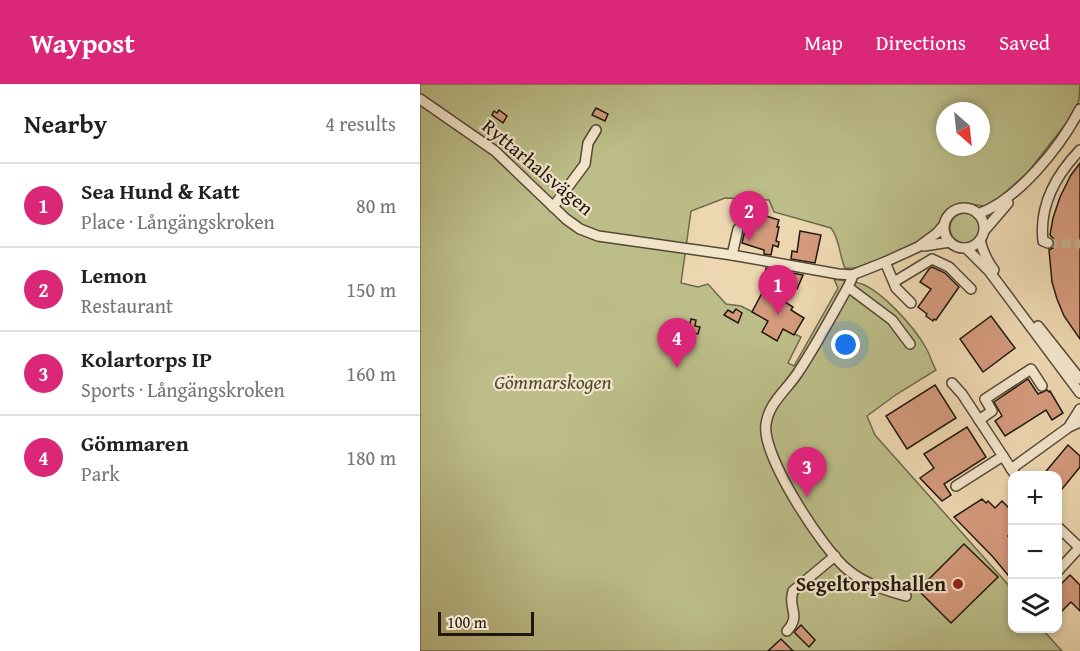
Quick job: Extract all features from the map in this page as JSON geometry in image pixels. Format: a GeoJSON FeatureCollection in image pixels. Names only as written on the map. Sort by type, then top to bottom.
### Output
{"type":"FeatureCollection","features":[{"type":"Feature","properties":{"kind":"street","name":"Ryttarhalsvägen"},"geometry":{"type":"LineString","coordinates":[[420,99],[495,151],[566,219],[580,229],[598,236],[852,274],[918,247],[944,225]]}},
{"type":"Feature","properties":{"kind":"street"},"geometry":{"type":"LineString","coordinates":[[978,214],[998,205],[1030,177],[1054,150],[1080,109]]}},
{"type":"Feature","properties":{"kind":"street"},"geometry":{"type":"LineString","coordinates":[[966,248],[982,235],[1001,210],[1033,180],[1057,153],[1080,120]]}},
{"type":"Feature","properties":{"kind":"street"},"geometry":{"type":"LineString","coordinates":[[554,207],[585,164],[588,144],[596,130]]}},
{"type":"Feature","properties":{"kind":"street"},"geometry":{"type":"LineString","coordinates":[[1048,243],[1043,241],[1042,232],[1050,190],[1063,168],[1080,150]]}},
{"type":"Feature","properties":{"kind":"street"},"geometry":{"type":"LineString","coordinates":[[1080,379],[986,259],[982,248],[982,222],[978,214],[971,209],[964,208],[954,211],[944,225],[950,242],[966,248],[989,271],[1080,393]]}},
{"type":"Feature","properties":{"kind":"street"},"geometry":{"type":"LineString","coordinates":[[732,255],[738,229]]}},
{"type":"Feature","properties":{"kind":"street","name":"Ryttarhalsvägen"},"geometry":{"type":"LineString","coordinates":[[918,247],[950,242]]}},
{"type":"Feature","properties":{"kind":"street"},"geometry":{"type":"LineString","coordinates":[[894,282],[932,259],[949,267],[971,289]]}},
{"type":"Feature","properties":{"kind":"street"},"geometry":{"type":"LineString","coordinates":[[885,262],[896,288],[911,303]]}},
{"type":"Feature","properties":{"kind":"street"},"geometry":{"type":"LineString","coordinates":[[852,274],[848,287],[801,368],[772,405],[765,426],[768,443],[790,493],[835,556],[848,570],[875,587],[906,596]]}},
{"type":"Feature","properties":{"kind":"street"},"geometry":{"type":"LineString","coordinates":[[848,287],[892,320],[910,344]]}},
{"type":"Feature","properties":{"kind":"street"},"geometry":{"type":"LineString","coordinates":[[979,420],[992,411],[985,399],[1031,369],[1042,386]]}},
{"type":"Feature","properties":{"kind":"street"},"geometry":{"type":"LineString","coordinates":[[952,383],[1013,471]]}},
{"type":"Feature","properties":{"kind":"street"},"geometry":{"type":"LineString","coordinates":[[1069,427],[1080,406]]}},
{"type":"Feature","properties":{"kind":"street"},"geometry":{"type":"LineString","coordinates":[[1015,471],[1069,427],[1080,422]]}},
{"type":"Feature","properties":{"kind":"street"},"geometry":{"type":"LineString","coordinates":[[956,486],[1003,456]]}},
{"type":"Feature","properties":{"kind":"street"},"geometry":{"type":"LineString","coordinates":[[1062,531],[1080,548],[1062,567]]}},
{"type":"Feature","properties":{"kind":"street"},"geometry":{"type":"LineString","coordinates":[[787,632],[795,620],[791,598],[793,591],[835,556]]}},
{"type":"Feature","properties":{"kind":"street"},"geometry":{"type":"LineString","coordinates":[[1068,560],[1075,569]]}},
{"type":"Feature","properties":{"kind":"green space","name":"Gömmarskogen"},"geometry":{"type":"Polygon","coordinates":[[[420,84],[1080,84],[1079,100],[1075,112],[1028,172],[990,206],[958,204],[954,206],[947,211],[934,232],[905,249],[877,261],[845,268],[831,228],[774,212],[769,200],[725,198],[691,211],[681,283],[698,287],[708,284],[726,304],[741,306],[801,337],[788,363],[794,366],[838,288],[834,279],[862,284],[889,303],[907,321],[921,340],[936,370],[867,416],[875,435],[1008,585],[1008,633],[1046,633],[1062,651],[420,651],[420,84]]]}},
{"type":"Feature","properties":{"kind":"green space"},"geometry":{"type":"Polygon","coordinates":[[[965,213],[976,217],[980,228],[976,239],[965,243],[954,239],[950,228],[954,217],[965,213]]]}},
{"type":"Feature","properties":{"kind":"building"},"geometry":{"type":"Polygon","coordinates":[[[596,108],[608,114],[605,121],[592,115],[596,108]]]}},
{"type":"Feature","properties":{"kind":"building"},"geometry":{"type":"Polygon","coordinates":[[[499,110],[507,116],[503,123],[492,115],[494,111],[497,113],[499,110]]]}},
{"type":"Feature","properties":{"kind":"building"},"geometry":{"type":"Polygon","coordinates":[[[1080,163],[1080,339],[1064,316],[1057,299],[1052,282],[1049,250],[1054,245],[1054,239],[1050,235],[1060,197],[1080,163]]]}},
{"type":"Feature","properties":{"kind":"building"},"geometry":{"type":"Polygon","coordinates":[[[747,210],[779,220],[776,241],[779,242],[778,247],[773,245],[771,255],[764,254],[764,250],[742,243],[745,230],[741,223],[743,224],[747,210]]]}},
{"type":"Feature","properties":{"kind":"building"},"geometry":{"type":"Polygon","coordinates":[[[800,231],[821,235],[815,263],[791,259],[792,251],[797,252],[800,231]]]}},
{"type":"Feature","properties":{"kind":"building"},"geometry":{"type":"Polygon","coordinates":[[[932,267],[945,273],[959,287],[933,321],[918,307],[931,289],[920,282],[932,267]]]}},
{"type":"Feature","properties":{"kind":"building"},"geometry":{"type":"Polygon","coordinates":[[[766,268],[803,275],[797,289],[777,281],[779,275],[765,273],[766,268]]]}},
{"type":"Feature","properties":{"kind":"building"},"geometry":{"type":"Polygon","coordinates":[[[762,293],[775,301],[777,297],[793,307],[791,310],[804,318],[794,335],[783,329],[777,341],[762,332],[768,321],[752,312],[762,293]]]}},
{"type":"Feature","properties":{"kind":"building"},"geometry":{"type":"Polygon","coordinates":[[[736,309],[742,313],[738,323],[724,315],[728,310],[733,313],[736,309]]]}},
{"type":"Feature","properties":{"kind":"building"},"geometry":{"type":"Polygon","coordinates":[[[991,316],[1015,348],[983,372],[960,339],[991,316]]]}},
{"type":"Feature","properties":{"kind":"building"},"geometry":{"type":"Polygon","coordinates":[[[691,319],[696,320],[695,326],[700,327],[698,334],[688,332],[691,319]]]}},
{"type":"Feature","properties":{"kind":"building"},"geometry":{"type":"Polygon","coordinates":[[[1028,379],[1038,394],[1050,391],[1063,413],[1052,420],[1046,410],[1005,436],[995,421],[1002,416],[994,402],[1028,379]]]}},
{"type":"Feature","properties":{"kind":"building"},"geometry":{"type":"Polygon","coordinates":[[[935,385],[956,418],[907,449],[886,416],[935,385]]]}},
{"type":"Feature","properties":{"kind":"building"},"geometry":{"type":"Polygon","coordinates":[[[967,427],[986,457],[944,484],[951,495],[942,501],[920,478],[934,468],[924,454],[967,427]]]}},
{"type":"Feature","properties":{"kind":"building"},"geometry":{"type":"Polygon","coordinates":[[[1068,445],[1080,456],[1080,467],[1062,489],[1062,471],[1046,471],[1068,445]]]}},
{"type":"Feature","properties":{"kind":"building"},"geometry":{"type":"Polygon","coordinates":[[[982,499],[995,508],[1002,501],[1008,507],[1008,575],[993,557],[954,517],[982,499]]]}},
{"type":"Feature","properties":{"kind":"building","name":"Segeltorpshallen"},"geometry":{"type":"Polygon","coordinates":[[[964,544],[998,577],[951,623],[918,590],[964,544]]]}},
{"type":"Feature","properties":{"kind":"building"},"geometry":{"type":"Polygon","coordinates":[[[1070,575],[1080,585],[1080,611],[1071,602],[1062,611],[1062,583],[1070,575]]]}},
{"type":"Feature","properties":{"kind":"building"},"geometry":{"type":"Polygon","coordinates":[[[801,625],[815,640],[809,647],[794,632],[801,625]]]}},
{"type":"Feature","properties":{"kind":"building"},"geometry":{"type":"Polygon","coordinates":[[[781,639],[793,651],[768,651],[781,639]]]}},
{"type":"Feature","properties":{"kind":"tunnel"},"geometry":{"type":"LineString","coordinates":[[1048,243],[1080,244]]}},
{"type":"Feature","properties":{"kind":"place","name":"Lemon"},"geometry":{"type":"Point","coordinates":[749,241]}},
{"type":"Feature","properties":{"kind":"place","name":"Sea Hund & Katt"},"geometry":{"type":"Point","coordinates":[778,315]}},
{"type":"Feature","properties":{"kind":"place","name":"Gömmaren"},"geometry":{"type":"Point","coordinates":[677,368]}},
{"type":"Feature","properties":{"kind":"place","name":"Kolartorps IP"},"geometry":{"type":"Point","coordinates":[807,497]}},
{"type":"Feature","properties":{"kind":"place","name":"Segeltorpshallen"},"geometry":{"type":"Point","coordinates":[958,584]}}]}
